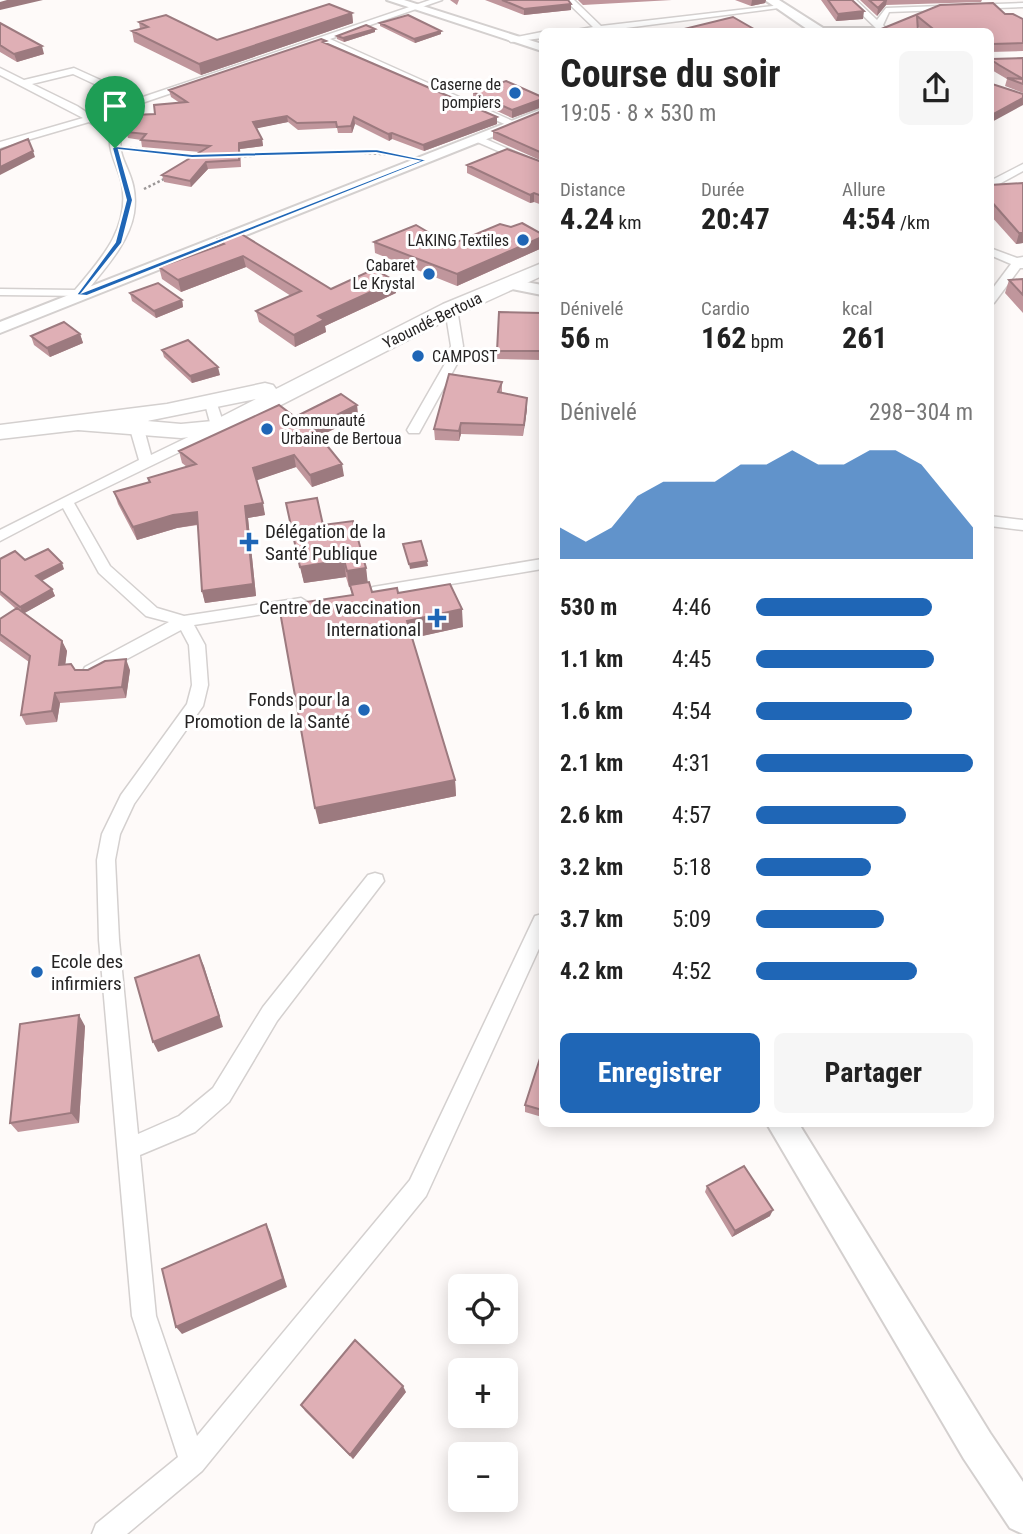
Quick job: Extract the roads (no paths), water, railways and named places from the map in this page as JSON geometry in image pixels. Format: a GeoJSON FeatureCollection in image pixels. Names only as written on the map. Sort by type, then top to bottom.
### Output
{"type":"FeatureCollection","features":[{"type":"Feature","properties":{"kind":"highway","name":"Yaoundé-Bertoua"},"geometry":{"type":"LineString","coordinates":[[218,428],[451,309],[539,270]]}},
{"type":"Feature","properties":{"kind":"highway","name":"Yaoundé-Bertoua"},"geometry":{"type":"LineString","coordinates":[[141,422],[322,374]]}},
{"type":"Feature","properties":{"kind":"highway"},"geometry":{"type":"LineString","coordinates":[[0,432],[76,424],[118,425],[141,422],[181,431],[218,428]]}},
{"type":"Feature","properties":{"kind":"street"},"geometry":{"type":"LineString","coordinates":[[393,0],[539,47]]}},
{"type":"Feature","properties":{"kind":"street"},"geometry":{"type":"LineString","coordinates":[[81,294],[119,243],[129,197],[115,148],[116,127],[139,101],[439,0]]}},
{"type":"Feature","properties":{"kind":"street"},"geometry":{"type":"LineString","coordinates":[[569,0],[599,28],[782,7]]}},
{"type":"Feature","properties":{"kind":"street"},"geometry":{"type":"LineString","coordinates":[[771,0],[814,28]]}},
{"type":"Feature","properties":{"kind":"street"},"geometry":{"type":"LineString","coordinates":[[851,0],[877,28]]}},
{"type":"Feature","properties":{"kind":"street"},"geometry":{"type":"LineString","coordinates":[[880,28],[890,0]]}},
{"type":"Feature","properties":{"kind":"street"},"geometry":{"type":"LineString","coordinates":[[886,10],[1016,3],[1023,14]]}},
{"type":"Feature","properties":{"kind":"street"},"geometry":{"type":"LineString","coordinates":[[511,38],[539,34]]}},
{"type":"Feature","properties":{"kind":"street"},"geometry":{"type":"LineString","coordinates":[[321,38],[514,125]]}},
{"type":"Feature","properties":{"kind":"street"},"geometry":{"type":"LineString","coordinates":[[0,71],[115,135]]}},
{"type":"Feature","properties":{"kind":"street"},"geometry":{"type":"LineString","coordinates":[[23,83],[75,71],[139,101]]}},
{"type":"Feature","properties":{"kind":"street"},"geometry":{"type":"LineString","coordinates":[[0,328],[539,114]]}},
{"type":"Feature","properties":{"kind":"street"},"geometry":{"type":"LineString","coordinates":[[0,145],[90,119]]}},
{"type":"Feature","properties":{"kind":"street"},"geometry":{"type":"LineString","coordinates":[[478,139],[539,166]]}},
{"type":"Feature","properties":{"kind":"street"},"geometry":{"type":"LineString","coordinates":[[994,184],[1023,167]]}},
{"type":"Feature","properties":{"kind":"street"},"geometry":{"type":"LineString","coordinates":[[994,253],[1021,263],[994,296]]}},
{"type":"Feature","properties":{"kind":"street"},"geometry":{"type":"LineString","coordinates":[[503,287],[510,284],[539,289]]}},
{"type":"Feature","properties":{"kind":"street"},"geometry":{"type":"LineString","coordinates":[[0,292],[81,294]]}},
{"type":"Feature","properties":{"kind":"street"},"geometry":{"type":"LineString","coordinates":[[414,430],[452,362],[457,346],[451,309]]}},
{"type":"Feature","properties":{"kind":"street"},"geometry":{"type":"LineString","coordinates":[[0,536],[218,428],[211,404]]}},
{"type":"Feature","properties":{"kind":"street"},"geometry":{"type":"LineString","coordinates":[[141,422],[147,463]]}},
{"type":"Feature","properties":{"kind":"street"},"geometry":{"type":"LineString","coordinates":[[66,501],[104,569],[152,612],[184,621],[197,645],[200,685],[195,706],[127,800],[111,834],[106,860],[109,940],[144,1316],[193,1462]]}},
{"type":"Feature","properties":{"kind":"street"},"geometry":{"type":"LineString","coordinates":[[994,521],[1023,525]]}},
{"type":"Feature","properties":{"kind":"street"},"geometry":{"type":"LineString","coordinates":[[359,594],[539,564]]}},
{"type":"Feature","properties":{"kind":"street"},"geometry":{"type":"LineString","coordinates":[[86,674],[184,621],[319,601]]}},
{"type":"Feature","properties":{"kind":"street"},"geometry":{"type":"LineString","coordinates":[[128,1149],[187,1125],[221,1095],[270,1014],[374,881]]}},
{"type":"Feature","properties":{"kind":"street"},"geometry":{"type":"LineString","coordinates":[[106,1534],[193,1462],[418,1188],[539,928]]}},
{"type":"Feature","properties":{"kind":"street"},"geometry":{"type":"LineString","coordinates":[[784,1127],[977,1446],[1023,1516]]}},
{"type":"Feature","properties":{"kind":"place","name":"Caserne de pompiers"},"geometry":{"type":"Point","coordinates":[515,93]}},
{"type":"Feature","properties":{"kind":"place","name":"LAKING Textiles"},"geometry":{"type":"Point","coordinates":[523,240]}},
{"type":"Feature","properties":{"kind":"place","name":"Cabaret Le Krystal"},"geometry":{"type":"Point","coordinates":[429,274]}},
{"type":"Feature","properties":{"kind":"place","name":"CAMPOST"},"geometry":{"type":"Point","coordinates":[418,356]}},
{"type":"Feature","properties":{"kind":"place","name":"Communauté Urbaine de Bertoua"},"geometry":{"type":"Point","coordinates":[267,429]}},
{"type":"Feature","properties":{"kind":"place","name":"Délégation de la Santé Publique"},"geometry":{"type":"Point","coordinates":[249,542]}},
{"type":"Feature","properties":{"kind":"place","name":"Centre de vaccination International"},"geometry":{"type":"Point","coordinates":[437,618]}},
{"type":"Feature","properties":{"kind":"place","name":"Fonds pour la Promotion de la Santé"},"geometry":{"type":"Point","coordinates":[364,710]}},
{"type":"Feature","properties":{"kind":"place","name":"Ecole des infirmiers"},"geometry":{"type":"Point","coordinates":[37,972]}}]}
